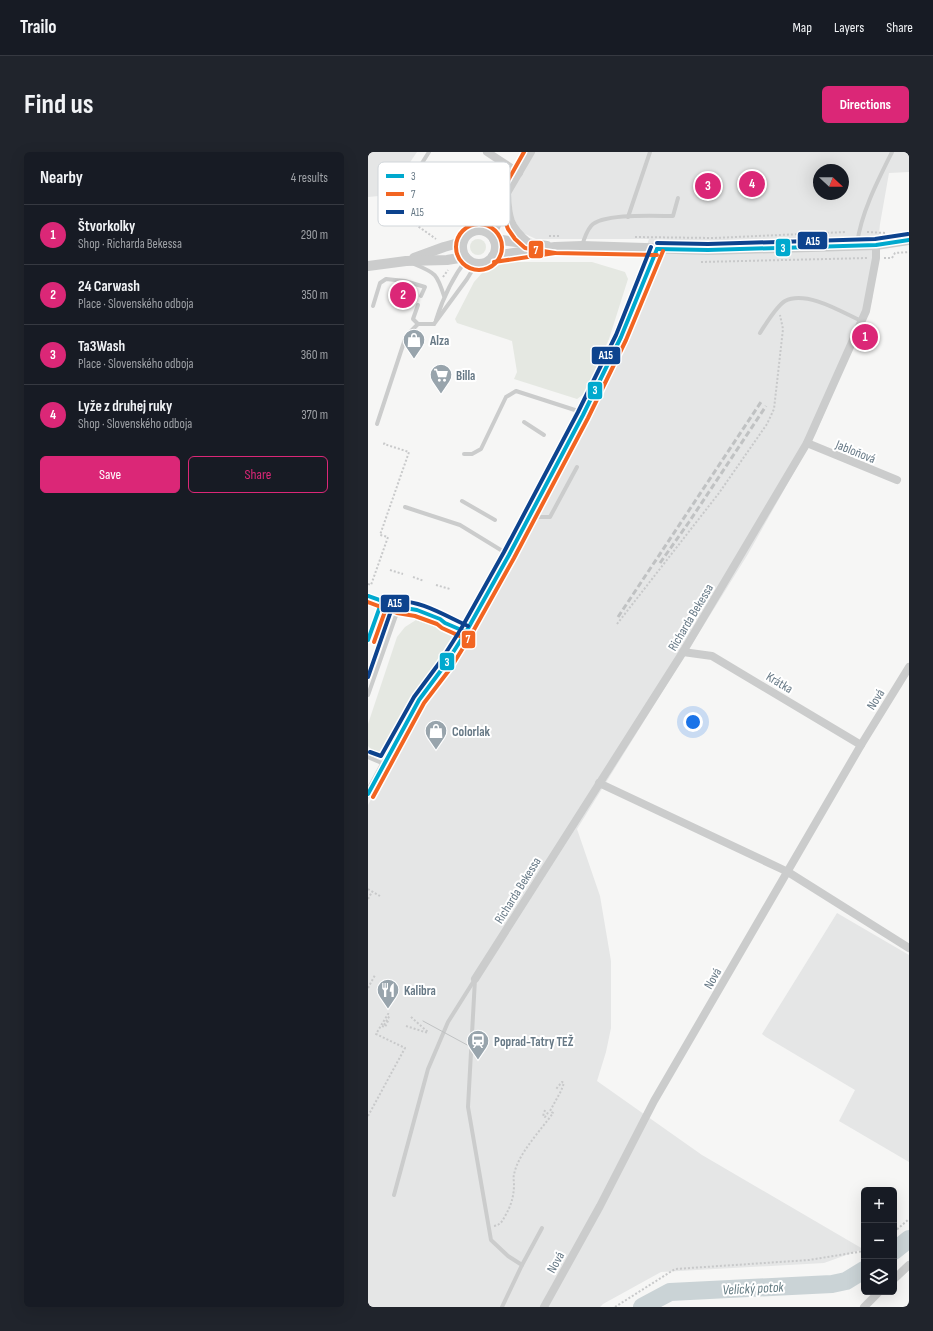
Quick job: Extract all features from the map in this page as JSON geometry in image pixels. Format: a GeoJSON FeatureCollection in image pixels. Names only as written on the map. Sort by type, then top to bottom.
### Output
{"type":"FeatureCollection","features":[{"type":"Feature","properties":{"kind":"street"},"geometry":{"type":"LineString","coordinates":[[487,152],[503,162]]}},
{"type":"Feature","properties":{"kind":"street"},"geometry":{"type":"LineString","coordinates":[[510,189],[531,152]]}},
{"type":"Feature","properties":{"kind":"street"},"geometry":{"type":"LineString","coordinates":[[510,166],[519,172]]}},
{"type":"Feature","properties":{"kind":"street"},"geometry":{"type":"LineString","coordinates":[[510,218],[513,227],[519,235],[529,243]]}},
{"type":"Feature","properties":{"kind":"street"},"geometry":{"type":"LineString","coordinates":[[479,230],[481,226]]}},
{"type":"Feature","properties":{"kind":"street"},"geometry":{"type":"LineString","coordinates":[[368,266],[406,260],[469,260],[486,262],[493,256],[496,247],[493,237],[497,226]]}},
{"type":"Feature","properties":{"kind":"street"},"geometry":{"type":"LineString","coordinates":[[406,260],[462,242],[469,233],[479,230],[488,233],[493,237],[555,247]]}},
{"type":"Feature","properties":{"kind":"street"},"geometry":{"type":"LineString","coordinates":[[493,256],[555,247],[582,246],[708,250],[857,244],[876,245],[909,240]]}},
{"type":"Feature","properties":{"kind":"street"},"geometry":{"type":"LineString","coordinates":[[462,242],[462,247],[469,260]]}},
{"type":"Feature","properties":{"kind":"street","name":"Richarda Bekessa"},"geometry":{"type":"LineString","coordinates":[[475,979],[683,652],[807,443],[866,311],[876,258],[876,245]]}},
{"type":"Feature","properties":{"kind":"street"},"geometry":{"type":"LineString","coordinates":[[368,794],[419,700],[445,665],[466,632],[509,555],[583,414],[621,337],[657,249]]}},
{"type":"Feature","properties":{"kind":"street","name":"Jabloňová"},"geometry":{"type":"LineString","coordinates":[[807,443],[897,480]]}},
{"type":"Feature","properties":{"kind":"street","name":"Krátka"},"geometry":{"type":"LineString","coordinates":[[683,652],[712,656],[861,745]]}},
{"type":"Feature","properties":{"kind":"street","name":"Nová"},"geometry":{"type":"LineString","coordinates":[[544,1307],[600,1206],[654,1101],[861,745],[909,667]]}},
{"type":"Feature","properties":{"kind":"street"},"geometry":{"type":"LineString","coordinates":[[600,783],[788,872],[909,948]]}},
{"type":"Feature","properties":{"kind":"street"},"geometry":{"type":"LineString","coordinates":[[897,1276],[909,1265]]}},
{"type":"Feature","properties":{"kind":"street"},"geometry":{"type":"LineString","coordinates":[[864,1307],[876,1295]]}},
{"type":"Feature","properties":{"kind":"lane"},"geometry":{"type":"LineString","coordinates":[[423,162],[429,152]]}},
{"type":"Feature","properties":{"kind":"lane"},"geometry":{"type":"LineString","coordinates":[[628,217],[650,152]]}},
{"type":"Feature","properties":{"kind":"lane"},"geometry":{"type":"LineString","coordinates":[[857,244],[858,232],[877,183],[892,152]]}},
{"type":"Feature","properties":{"kind":"lane"},"geometry":{"type":"LineString","coordinates":[[582,246],[592,225],[606,218],[673,216],[678,198]]}},
{"type":"Feature","properties":{"kind":"lane"},"geometry":{"type":"LineString","coordinates":[[406,260],[435,274],[439,280],[444,296]]}},
{"type":"Feature","properties":{"kind":"lane"},"geometry":{"type":"LineString","coordinates":[[434,324],[444,296],[456,273],[469,260]]}},
{"type":"Feature","properties":{"kind":"lane"},"geometry":{"type":"LineString","coordinates":[[434,324],[467,279],[469,260]]}},
{"type":"Feature","properties":{"kind":"lane"},"geometry":{"type":"LineString","coordinates":[[373,306],[380,283],[386,279],[405,281],[424,287],[421,296]]}},
{"type":"Feature","properties":{"kind":"lane"},"geometry":{"type":"LineString","coordinates":[[760,333],[771,316],[784,301],[800,298],[820,302],[861,321]]}},
{"type":"Feature","properties":{"kind":"lane"},"geometry":{"type":"LineString","coordinates":[[418,305],[413,319],[418,324],[434,324]]}},
{"type":"Feature","properties":{"kind":"lane"},"geometry":{"type":"LineString","coordinates":[[377,424],[406,336],[418,324]]}},
{"type":"Feature","properties":{"kind":"lane"},"geometry":{"type":"LineString","coordinates":[[464,454],[472,454],[481,449],[506,397],[516,391],[578,411],[583,414]]}},
{"type":"Feature","properties":{"kind":"lane"},"geometry":{"type":"LineString","coordinates":[[524,422],[544,435]]}},
{"type":"Feature","properties":{"kind":"lane"},"geometry":{"type":"LineString","coordinates":[[529,517],[550,517],[577,467]]}},
{"type":"Feature","properties":{"kind":"lane"},"geometry":{"type":"LineString","coordinates":[[462,501],[495,520]]}},
{"type":"Feature","properties":{"kind":"lane"},"geometry":{"type":"LineString","coordinates":[[405,507],[460,525],[509,555]]}},
{"type":"Feature","properties":{"kind":"lane"},"geometry":{"type":"LineString","coordinates":[[368,596],[399,607],[417,610],[440,619],[445,623],[466,632]]}},
{"type":"Feature","properties":{"kind":"lane"},"geometry":{"type":"LineString","coordinates":[[368,640],[382,601]]}},
{"type":"Feature","properties":{"kind":"lane"},"geometry":{"type":"LineString","coordinates":[[368,695],[399,607]]}},
{"type":"Feature","properties":{"kind":"lane"},"geometry":{"type":"LineString","coordinates":[[368,757],[384,764]]}},
{"type":"Feature","properties":{"kind":"lane"},"geometry":{"type":"LineString","coordinates":[[394,1195],[428,1069],[448,1022],[475,979]]}},
{"type":"Feature","properties":{"kind":"lane"},"geometry":{"type":"LineString","coordinates":[[475,979],[468,1107],[491,1240],[508,1256],[522,1265]]}},
{"type":"Feature","properties":{"kind":"lane"},"geometry":{"type":"LineString","coordinates":[[502,1307],[542,1228]]}},
{"type":"Feature","properties":{"kind":"path"},"geometry":{"type":"LineString","coordinates":[[418,226],[436,239]]}},
{"type":"Feature","properties":{"kind":"path"},"geometry":{"type":"LineString","coordinates":[[635,237],[714,238],[846,232]]}},
{"type":"Feature","properties":{"kind":"path"},"geometry":{"type":"LineString","coordinates":[[543,236],[564,236]]}},
{"type":"Feature","properties":{"kind":"path"},"geometry":{"type":"LineString","coordinates":[[892,258],[895,253],[909,252]]}},
{"type":"Feature","properties":{"kind":"path"},"geometry":{"type":"LineString","coordinates":[[701,262],[861,257]]}},
{"type":"Feature","properties":{"kind":"path"},"geometry":{"type":"LineString","coordinates":[[442,278],[448,270],[448,264]]}},
{"type":"Feature","properties":{"kind":"path"},"geometry":{"type":"LineString","coordinates":[[617,624],[719,493],[767,424],[774,409],[783,329],[778,308]]}},
{"type":"Feature","properties":{"kind":"path"},"geometry":{"type":"LineString","coordinates":[[368,584],[371,585],[388,537],[380,535],[409,452],[384,444],[385,442]]}},
{"type":"Feature","properties":{"kind":"path"},"geometry":{"type":"LineString","coordinates":[[390,570],[403,574]]}},
{"type":"Feature","properties":{"kind":"path"},"geometry":{"type":"LineString","coordinates":[[413,578],[424,581]]}},
{"type":"Feature","properties":{"kind":"path"},"geometry":{"type":"LineString","coordinates":[[436,585],[450,589]]}},
{"type":"Feature","properties":{"kind":"path"},"geometry":{"type":"LineString","coordinates":[[368,889],[380,896]]}},
{"type":"Feature","properties":{"kind":"path"},"geometry":{"type":"LineString","coordinates":[[368,899],[372,892]]}},
{"type":"Feature","properties":{"kind":"path"},"geometry":{"type":"LineString","coordinates":[[368,988],[375,975]]}},
{"type":"Feature","properties":{"kind":"path"},"geometry":{"type":"LineString","coordinates":[[368,1116],[405,1048],[376,1034],[390,1015],[388,1014],[382,1025]]}},
{"type":"Feature","properties":{"kind":"path"},"geometry":{"type":"LineString","coordinates":[[406,1026],[429,1033],[411,1017]]}},
{"type":"Feature","properties":{"kind":"path"},"geometry":{"type":"LineString","coordinates":[[382,1025],[384,1027],[389,1019]]}},
{"type":"Feature","properties":{"kind":"path"},"geometry":{"type":"LineString","coordinates":[[545,1110],[543,1116],[545,1117],[550,1111],[564,1083],[562,1082],[556,1088]]}},
{"type":"Feature","properties":{"kind":"path"},"geometry":{"type":"LineString","coordinates":[[488,1227],[499,1225],[510,1208],[513,1197],[513,1176],[516,1166],[524,1151],[553,1112],[550,1111]]}},
{"type":"Feature","properties":{"kind":"path"},"geometry":{"type":"LineString","coordinates":[[897,1229],[909,1219]]}},
{"type":"Feature","properties":{"kind":"path"},"geometry":{"type":"LineString","coordinates":[[615,1307],[675,1270],[809,1260],[861,1251]]}},
{"type":"Feature","properties":{"kind":"shaded area"},"geometry":{"type":"Polygon","coordinates":[[[368,152],[417,152],[410,162],[378,162],[378,196],[368,197],[368,152]]]}},
{"type":"Feature","properties":{"kind":"shaded area"},"geometry":{"type":"Polygon","coordinates":[[[526,152],[909,152],[909,172],[889,173],[880,224],[872,301],[816,433],[748,554],[577,829],[600,896],[611,961],[611,1028],[606,1052],[597,1081],[702,1155],[861,1248],[861,1250],[824,1263],[661,1272],[600,1307],[368,1307],[368,805],[416,715],[471,636],[592,415],[649,239],[536,239],[521,232],[513,217],[510,179],[526,152]]]}},
{"type":"Feature","properties":{"kind":"shaded area"},"geometry":{"type":"Polygon","coordinates":[[[475,239],[481,239],[486,244],[484,253],[481,255],[475,255],[470,250],[470,244],[475,239]]]}},
{"type":"Feature","properties":{"kind":"shaded area"},"geometry":{"type":"Polygon","coordinates":[[[508,262],[592,262],[625,272],[628,279],[609,339],[584,394],[577,399],[514,379],[517,372],[512,341],[457,323],[455,319],[474,282],[482,273],[508,262]]]}},
{"type":"Feature","properties":{"kind":"shaded area"},"geometry":{"type":"Polygon","coordinates":[[[416,620],[448,631],[454,637],[408,703],[379,753],[372,750],[368,746],[368,724],[397,637],[405,627],[416,620]]]}},
{"type":"Feature","properties":{"kind":"shaded area"},"geometry":{"type":"Polygon","coordinates":[[[837,913],[909,955],[909,1162],[839,1121],[855,1090],[762,1034],[837,913]]]}},
{"type":"Feature","properties":{"kind":"waterway","name":"Velický potok"},"geometry":{"type":"LineString","coordinates":[[897,1249],[909,1239]]}},
{"type":"Feature","properties":{"kind":"waterway","name":"Velický potok"},"geometry":{"type":"LineString","coordinates":[[642,1307],[670,1292],[832,1284],[846,1281],[861,1272]]}},
{"type":"Feature","properties":{"kind":"tram line"},"geometry":{"type":"LineString","coordinates":[[423,1021],[482,1053]]}},
{"type":"Feature","properties":{"kind":"railway"},"geometry":{"type":"LineString","coordinates":[[618,617],[761,402]]}},
{"type":"Feature","properties":{"kind":"railway"},"geometry":{"type":"LineString","coordinates":[[660,563],[766,406]]}},
{"type":"Feature","properties":{"kind":"transit line","name":"7"},"geometry":{"type":"LineString","coordinates":[[510,177],[524,152]]}},
{"type":"Feature","properties":{"kind":"transit line","name":"7"},"geometry":{"type":"LineString","coordinates":[[470,226],[460,234],[456,243],[456,251],[458,256],[466,266],[475,270],[483,270],[492,266],[498,260],[502,247]]}},
{"type":"Feature","properties":{"kind":"transit line","name":"7"},"geometry":{"type":"LineString","coordinates":[[488,226],[498,234],[502,247]]}},
{"type":"Feature","properties":{"kind":"transit line","name":"7"},"geometry":{"type":"LineString","coordinates":[[507,226],[515,239],[525,248],[555,253],[657,255]]}},
{"type":"Feature","properties":{"kind":"transit line","name":"A15"},"geometry":{"type":"LineString","coordinates":[[657,243],[708,244],[875,239],[908,234]]}},
{"type":"Feature","properties":{"kind":"transit line","name":"3"},"geometry":{"type":"LineString","coordinates":[[657,249],[708,250],[876,245],[909,240]]}},
{"type":"Feature","properties":{"kind":"transit line","name":"A15"},"geometry":{"type":"LineString","coordinates":[[370,752],[381,756],[414,697],[440,662],[461,629],[504,552],[578,412],[616,335],[651,247]]}},
{"type":"Feature","properties":{"kind":"transit line","name":"3"},"geometry":{"type":"LineString","coordinates":[[368,794],[419,700],[445,665],[466,632],[509,555],[583,415],[621,337],[657,249]]}},
{"type":"Feature","properties":{"kind":"transit line","name":"7"},"geometry":{"type":"LineString","coordinates":[[373,797],[424,703],[450,669],[471,635],[514,558],[588,418],[626,340],[663,251]]}},
{"type":"Feature","properties":{"kind":"transit line","name":"7"},"geometry":{"type":"LineString","coordinates":[[494,262],[555,253]]}},
{"type":"Feature","properties":{"kind":"transit line","name":"3"},"geometry":{"type":"LineString","coordinates":[[368,596],[399,607],[417,610],[440,619],[445,623],[466,632]]}},
{"type":"Feature","properties":{"kind":"transit line","name":"3"},"geometry":{"type":"LineString","coordinates":[[368,640],[382,601]]}},
{"type":"Feature","properties":{"kind":"transit line","name":"7"},"geometry":{"type":"LineString","coordinates":[[368,602],[397,613],[415,616],[437,624],[442,628],[464,638]]}},
{"type":"Feature","properties":{"kind":"transit line","name":"A15"},"geometry":{"type":"LineString","coordinates":[[368,677],[393,605],[396,602],[414,603],[443,614],[468,626]]}},
{"type":"Feature","properties":{"kind":"transit line","name":"7"},"geometry":{"type":"LineString","coordinates":[[374,642],[388,603]]}},
{"type":"Feature","properties":{"kind":"place","name":"Lyže z druhej ruky"},"geometry":{"type":"Point","coordinates":[752,184]}},
{"type":"Feature","properties":{"kind":"place","name":"Ta3Wash"},"geometry":{"type":"Point","coordinates":[708,186]}},
{"type":"Feature","properties":{"kind":"place","name":"24 Carwash"},"geometry":{"type":"Point","coordinates":[403,295]}},
{"type":"Feature","properties":{"kind":"place","name":"Štvorkolky"},"geometry":{"type":"Point","coordinates":[865,337]}},
{"type":"Feature","properties":{"kind":"place","name":"Alza"},"geometry":{"type":"Point","coordinates":[414,360]}},
{"type":"Feature","properties":{"kind":"place","name":"Billa"},"geometry":{"type":"Point","coordinates":[441,394]}},
{"type":"Feature","properties":{"kind":"place","name":"Colorlak"},"geometry":{"type":"Point","coordinates":[436,750]}},
{"type":"Feature","properties":{"kind":"place","name":"Kalibra"},"geometry":{"type":"Point","coordinates":[388,1010]}},
{"type":"Feature","properties":{"kind":"place","name":"Poprad-Tatry TEŽ"},"geometry":{"type":"Point","coordinates":[478,1060]}}]}
